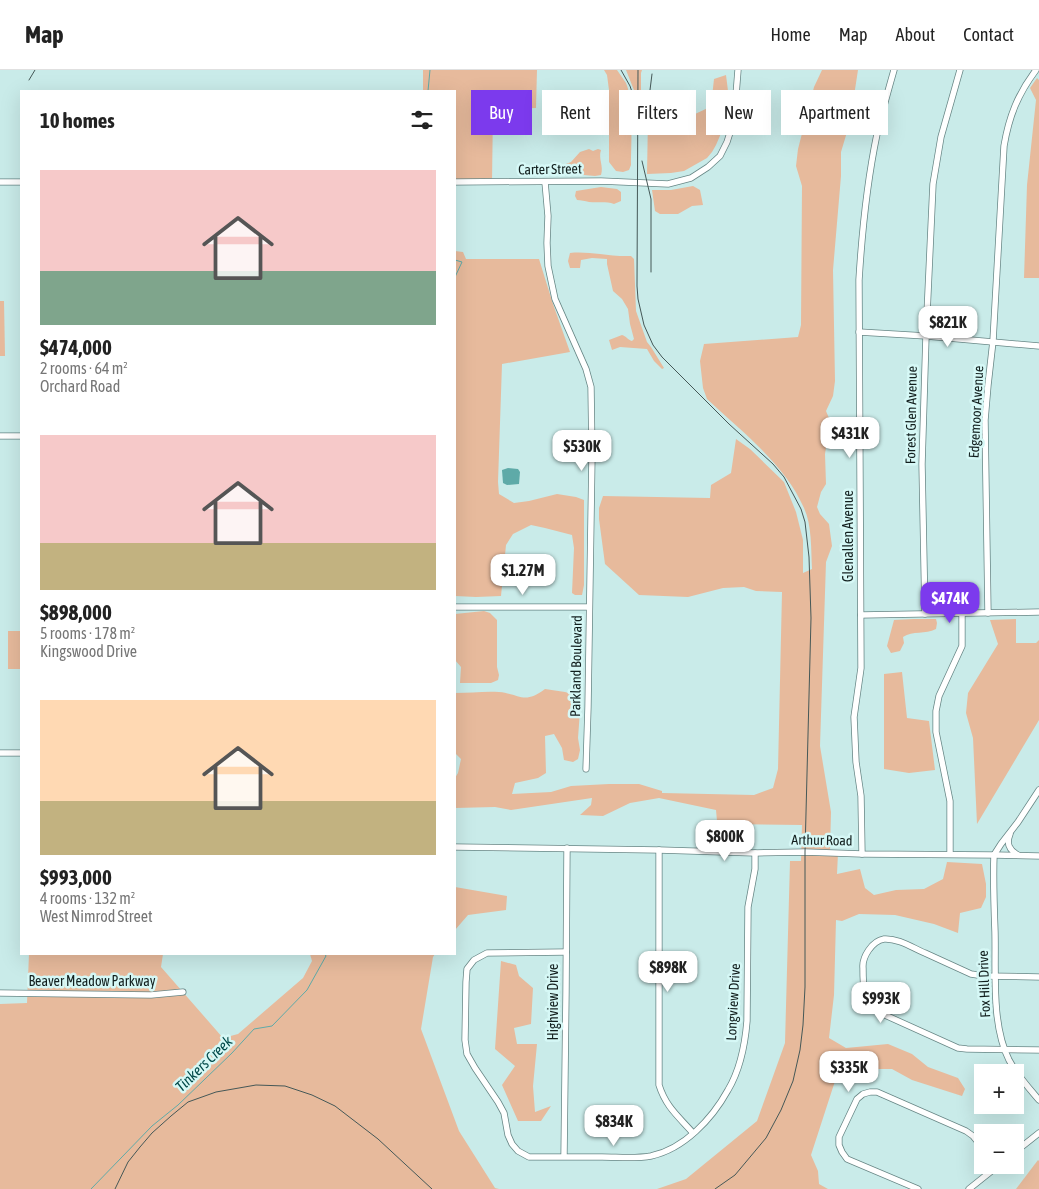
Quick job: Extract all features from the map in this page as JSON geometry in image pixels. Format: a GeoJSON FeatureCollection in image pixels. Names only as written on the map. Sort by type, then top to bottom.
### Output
{"type":"FeatureCollection","features":[{"type":"Feature","properties":{"kind":"street","name":"Carter Street"},"geometry":{"type":"LineString","coordinates":[[456,182],[601,181],[668,184],[691,178],[708,167],[720,156],[727,142],[734,120],[738,70]]}},
{"type":"Feature","properties":{"kind":"street","name":"Glenallen Avenue"},"geometry":{"type":"LineString","coordinates":[[862,854],[861,796],[854,717],[861,668],[859,332],[861,250],[866,197],[877,134],[894,70]]}},
{"type":"Feature","properties":{"kind":"street","name":"Forest Glen Avenue"},"geometry":{"type":"LineString","coordinates":[[925,614],[922,464],[933,184],[941,137],[960,70]]}},
{"type":"Feature","properties":{"kind":"street","name":"Edgemoor Avenue"},"geometry":{"type":"LineString","coordinates":[[988,613],[985,420],[994,341],[1004,146],[1014,105],[1036,70]]}},
{"type":"Feature","properties":{"kind":"street"},"geometry":{"type":"LineString","coordinates":[[0,182],[20,182]]}},
{"type":"Feature","properties":{"kind":"street","name":"Parkland Boulevard"},"geometry":{"type":"LineString","coordinates":[[545,182],[548,216],[548,266],[551,283],[555,299],[586,369],[591,387],[592,455],[586,769]]}},
{"type":"Feature","properties":{"kind":"street"},"geometry":{"type":"LineString","coordinates":[[859,332],[1039,346]]}},
{"type":"Feature","properties":{"kind":"street"},"geometry":{"type":"LineString","coordinates":[[0,436],[20,436]]}},
{"type":"Feature","properties":{"kind":"street"},"geometry":{"type":"LineString","coordinates":[[456,607],[589,606]]}},
{"type":"Feature","properties":{"kind":"street"},"geometry":{"type":"LineString","coordinates":[[861,615],[1039,612]]}},
{"type":"Feature","properties":{"kind":"street"},"geometry":{"type":"LineString","coordinates":[[950,854],[950,801],[936,732],[936,711],[939,696],[962,646],[962,614]]}},
{"type":"Feature","properties":{"kind":"street"},"geometry":{"type":"LineString","coordinates":[[0,753],[20,753]]}},
{"type":"Feature","properties":{"kind":"street"},"geometry":{"type":"LineString","coordinates":[[994,855],[1027,810],[1039,790]]}},
{"type":"Feature","properties":{"kind":"street"},"geometry":{"type":"LineString","coordinates":[[1010,833],[1008,846],[1011,850],[1023,856]]}},
{"type":"Feature","properties":{"kind":"street","name":"Arthur Road"},"geometry":{"type":"LineString","coordinates":[[456,847],[1039,856]]}},
{"type":"Feature","properties":{"kind":"street","name":"Highview Drive"},"geometry":{"type":"LineString","coordinates":[[564,1156],[567,848]]}},
{"type":"Feature","properties":{"kind":"street"},"geometry":{"type":"LineString","coordinates":[[659,850],[658,1085],[668,1106],[693,1133]]}},
{"type":"Feature","properties":{"kind":"street","name":"Longview Drive"},"geometry":{"type":"LineString","coordinates":[[566,952],[487,953],[474,960],[468,969],[465,1014],[467,1054],[504,1113],[508,1135],[512,1144],[518,1151],[529,1157],[630,1158],[651,1156],[667,1150],[693,1133],[712,1113],[729,1089],[742,1054],[746,1038],[748,907],[755,869],[755,853]]}},
{"type":"Feature","properties":{"kind":"street","name":"Fox Hill Drive"},"geometry":{"type":"LineString","coordinates":[[994,855],[997,1017],[999,1031],[1009,1060],[1039,1100]]}},
{"type":"Feature","properties":{"kind":"street"},"geometry":{"type":"LineString","coordinates":[[1039,977],[971,974],[891,940],[877,942],[865,955],[863,963],[863,990],[876,1011],[958,1048],[967,1050],[1039,1050]]}},
{"type":"Feature","properties":{"kind":"street","name":"Beaver Meadow Parkway"},"geometry":{"type":"LineString","coordinates":[[0,993],[151,995],[183,992]]}},
{"type":"Feature","properties":{"kind":"street"},"geometry":{"type":"LineString","coordinates":[[918,1189],[847,1159],[842,1152],[839,1145],[839,1137],[857,1098],[863,1094],[877,1092],[966,1131],[974,1137]]}},
{"type":"Feature","properties":{"kind":"street"},"geometry":{"type":"LineString","coordinates":[[1024,1145],[1039,1133]]}},
{"type":"Feature","properties":{"kind":"street"},"geometry":{"type":"LineString","coordinates":[[969,1189],[988,1174]]}},
{"type":"Feature","properties":{"kind":"shaded area"},"geometry":{"type":"Polygon","coordinates":[[[423,70],[537,70],[536,108],[532,108],[532,90],[471,90],[471,135],[493,135],[492,182],[456,182],[456,90],[423,90],[423,70]]]}},
{"type":"Feature","properties":{"kind":"shaded area"},"geometry":{"type":"Polygon","coordinates":[[[604,70],[617,70],[629,90],[619,90],[619,135],[632,135],[631,165],[629,170],[623,172],[616,171],[609,162],[609,90],[607,75],[604,70]]]}},
{"type":"Feature","properties":{"kind":"shaded area"},"geometry":{"type":"Polygon","coordinates":[[[626,70],[642,70],[641,90],[634,90],[626,70]]]}},
{"type":"Feature","properties":{"kind":"shaded area"},"geometry":{"type":"Polygon","coordinates":[[[822,70],[858,70],[855,90],[813,90],[822,70]]]}},
{"type":"Feature","properties":{"kind":"shaded area"},"geometry":{"type":"Polygon","coordinates":[[[726,75],[728,90],[713,90],[714,79],[726,75]]]}},
{"type":"Feature","properties":{"kind":"shaded area"},"geometry":{"type":"Polygon","coordinates":[[[1037,78],[1039,80],[1039,278],[1024,278],[1027,185],[1036,100],[1030,88],[1037,78]]]}},
{"type":"Feature","properties":{"kind":"shaded area"},"geometry":{"type":"Polygon","coordinates":[[[706,109],[706,135],[720,135],[712,152],[707,158],[684,171],[647,174],[648,135],[696,135],[696,114],[706,109]]]}},
{"type":"Feature","properties":{"kind":"shaded area"},"geometry":{"type":"Polygon","coordinates":[[[802,135],[846,135],[841,152],[841,176],[833,270],[835,381],[833,396],[826,411],[831,423],[825,454],[826,484],[821,492],[817,507],[820,514],[829,524],[832,546],[826,562],[820,746],[831,812],[830,852],[838,853],[837,874],[860,869],[865,888],[874,895],[896,890],[924,889],[943,879],[947,862],[982,864],[986,884],[986,897],[981,908],[960,913],[958,933],[934,924],[895,915],[859,914],[842,921],[836,920],[834,995],[829,1038],[846,1048],[888,1044],[912,1054],[928,1067],[958,1078],[965,1089],[962,1096],[912,1080],[892,1069],[846,1069],[836,1078],[811,1155],[818,1171],[819,1184],[828,1189],[657,1189],[686,1179],[757,1121],[785,1043],[790,861],[801,861],[802,825],[726,824],[717,821],[716,810],[659,798],[630,803],[603,816],[580,815],[591,805],[592,798],[511,810],[495,807],[456,808],[456,776],[461,759],[456,754],[456,693],[499,692],[527,698],[545,689],[575,695],[580,711],[578,738],[580,750],[578,759],[573,762],[564,760],[562,748],[554,734],[545,736],[546,773],[538,778],[515,783],[512,794],[551,792],[571,786],[609,784],[639,784],[662,791],[662,793],[754,795],[773,788],[778,769],[782,592],[756,591],[744,587],[723,588],[688,597],[639,595],[605,564],[599,508],[603,496],[710,498],[711,485],[731,473],[736,439],[750,449],[784,482],[796,512],[803,540],[803,573],[812,569],[811,538],[807,515],[796,492],[786,477],[761,449],[707,399],[703,388],[700,361],[704,344],[798,337],[801,325],[802,186],[796,166],[802,135]]]}},
{"type":"Feature","properties":{"kind":"shaded area"},"geometry":{"type":"Polygon","coordinates":[[[589,149],[593,151],[601,150],[601,175],[562,175],[561,166],[571,162],[580,152],[589,149]]]}},
{"type":"Feature","properties":{"kind":"shaded area"},"geometry":{"type":"Polygon","coordinates":[[[693,186],[700,190],[703,205],[692,206],[678,214],[660,214],[655,211],[652,190],[671,190],[693,186]]]}},
{"type":"Feature","properties":{"kind":"shaded area"},"geometry":{"type":"Polygon","coordinates":[[[601,187],[617,189],[621,192],[621,201],[614,204],[589,202],[577,200],[575,196],[576,191],[601,187]]]}},
{"type":"Feature","properties":{"kind":"shaded area"},"geometry":{"type":"Polygon","coordinates":[[[456,251],[463,252],[466,259],[539,259],[570,352],[502,364],[499,494],[514,503],[557,494],[584,500],[584,585],[582,595],[572,593],[574,548],[572,535],[531,525],[513,534],[506,545],[501,596],[456,596],[456,251]]]}},
{"type":"Feature","properties":{"kind":"shaded area"},"geometry":{"type":"Polygon","coordinates":[[[570,253],[631,256],[634,259],[636,311],[647,342],[664,368],[662,369],[654,361],[647,349],[620,347],[612,350],[609,340],[622,335],[632,341],[634,339],[628,309],[622,299],[613,291],[607,259],[592,258],[581,260],[580,268],[570,268],[568,261],[570,253]]]}},
{"type":"Feature","properties":{"kind":"shaded area"},"geometry":{"type":"Polygon","coordinates":[[[0,301],[4,301],[5,356],[0,356],[0,301]]]}},
{"type":"Feature","properties":{"kind":"shaded area"},"geometry":{"type":"Polygon","coordinates":[[[484,611],[490,613],[497,620],[498,680],[491,683],[460,683],[461,667],[456,661],[456,614],[484,611]]]}},
{"type":"Feature","properties":{"kind":"shaded area"},"geometry":{"type":"Polygon","coordinates":[[[936,619],[936,629],[903,637],[904,643],[900,651],[891,653],[887,646],[894,620],[936,619]]]}},
{"type":"Feature","properties":{"kind":"shaded area"},"geometry":{"type":"Polygon","coordinates":[[[1016,619],[1016,643],[1036,643],[1039,640],[1039,720],[977,824],[973,738],[966,713],[968,693],[998,644],[990,620],[1016,619]]]}},
{"type":"Feature","properties":{"kind":"shaded area"},"geometry":{"type":"Polygon","coordinates":[[[8,631],[20,631],[20,669],[8,669],[8,631]]]}},
{"type":"Feature","properties":{"kind":"shaded area"},"geometry":{"type":"Polygon","coordinates":[[[902,672],[907,718],[929,721],[935,770],[909,773],[884,769],[884,674],[902,672]]]}},
{"type":"Feature","properties":{"kind":"shaded area"},"geometry":{"type":"Polygon","coordinates":[[[456,887],[507,896],[506,910],[468,915],[456,929],[456,887]]]}},
{"type":"Feature","properties":{"kind":"shaded area"},"geometry":{"type":"Polygon","coordinates":[[[29,955],[163,955],[161,967],[223,1038],[238,1034],[303,978],[312,961],[310,955],[434,955],[421,1029],[459,1131],[495,1188],[499,1189],[0,1189],[0,1004],[27,1003],[29,955]]]}},
{"type":"Feature","properties":{"kind":"shaded area"},"geometry":{"type":"Polygon","coordinates":[[[501,961],[516,965],[519,976],[533,988],[531,1024],[514,1028],[517,1044],[537,1044],[533,1086],[535,1112],[551,1106],[541,1121],[518,1121],[502,1085],[515,1066],[495,1049],[501,961]]]}},
{"type":"Feature","properties":{"kind":"shaded area"},"geometry":{"type":"Polygon","coordinates":[[[1038,1160],[1039,1189],[1016,1189],[1038,1160]]]}},
{"type":"Feature","properties":{"kind":"water"},"geometry":{"type":"Polygon","coordinates":[[[508,468],[518,469],[520,472],[519,484],[507,485],[503,483],[502,470],[508,468]]]}},
{"type":"Feature","properties":{"kind":"waterway","name":"Tinkers Creek"},"geometry":{"type":"LineString","coordinates":[[428,90],[430,70]]}},
{"type":"Feature","properties":{"kind":"waterway","name":"Tinkers Creek"},"geometry":{"type":"LineString","coordinates":[[456,260],[462,262],[456,275]]}},
{"type":"Feature","properties":{"kind":"waterway","name":"Tinkers Creek"},"geometry":{"type":"LineString","coordinates":[[91,1189],[152,1126],[178,1105],[254,1029],[272,1026],[307,990],[326,955]]}},
{"type":"Feature","properties":{"kind":"railway"},"geometry":{"type":"LineString","coordinates":[[29,80],[35,70]]}},
{"type":"Feature","properties":{"kind":"railway"},"geometry":{"type":"LineString","coordinates":[[621,70],[631,90]]}},
{"type":"Feature","properties":{"kind":"railway"},"geometry":{"type":"LineString","coordinates":[[638,70],[637,286],[644,325],[653,345],[662,357],[729,424],[773,464],[784,477],[801,509],[805,522],[809,557],[811,618],[805,852],[805,987],[800,1050],[793,1081],[781,1110],[766,1138],[735,1175],[715,1189]]}},
{"type":"Feature","properties":{"kind":"railway"},"geometry":{"type":"LineString","coordinates":[[650,90],[652,74]]}},
{"type":"Feature","properties":{"kind":"railway"},"geometry":{"type":"LineString","coordinates":[[642,161],[651,199],[651,272]]}},
{"type":"Feature","properties":{"kind":"railway"},"geometry":{"type":"LineString","coordinates":[[115,1189],[128,1162],[140,1147],[152,1133],[188,1102],[216,1092],[256,1085],[285,1086],[312,1095],[335,1106],[378,1139],[432,1189]]}}]}
